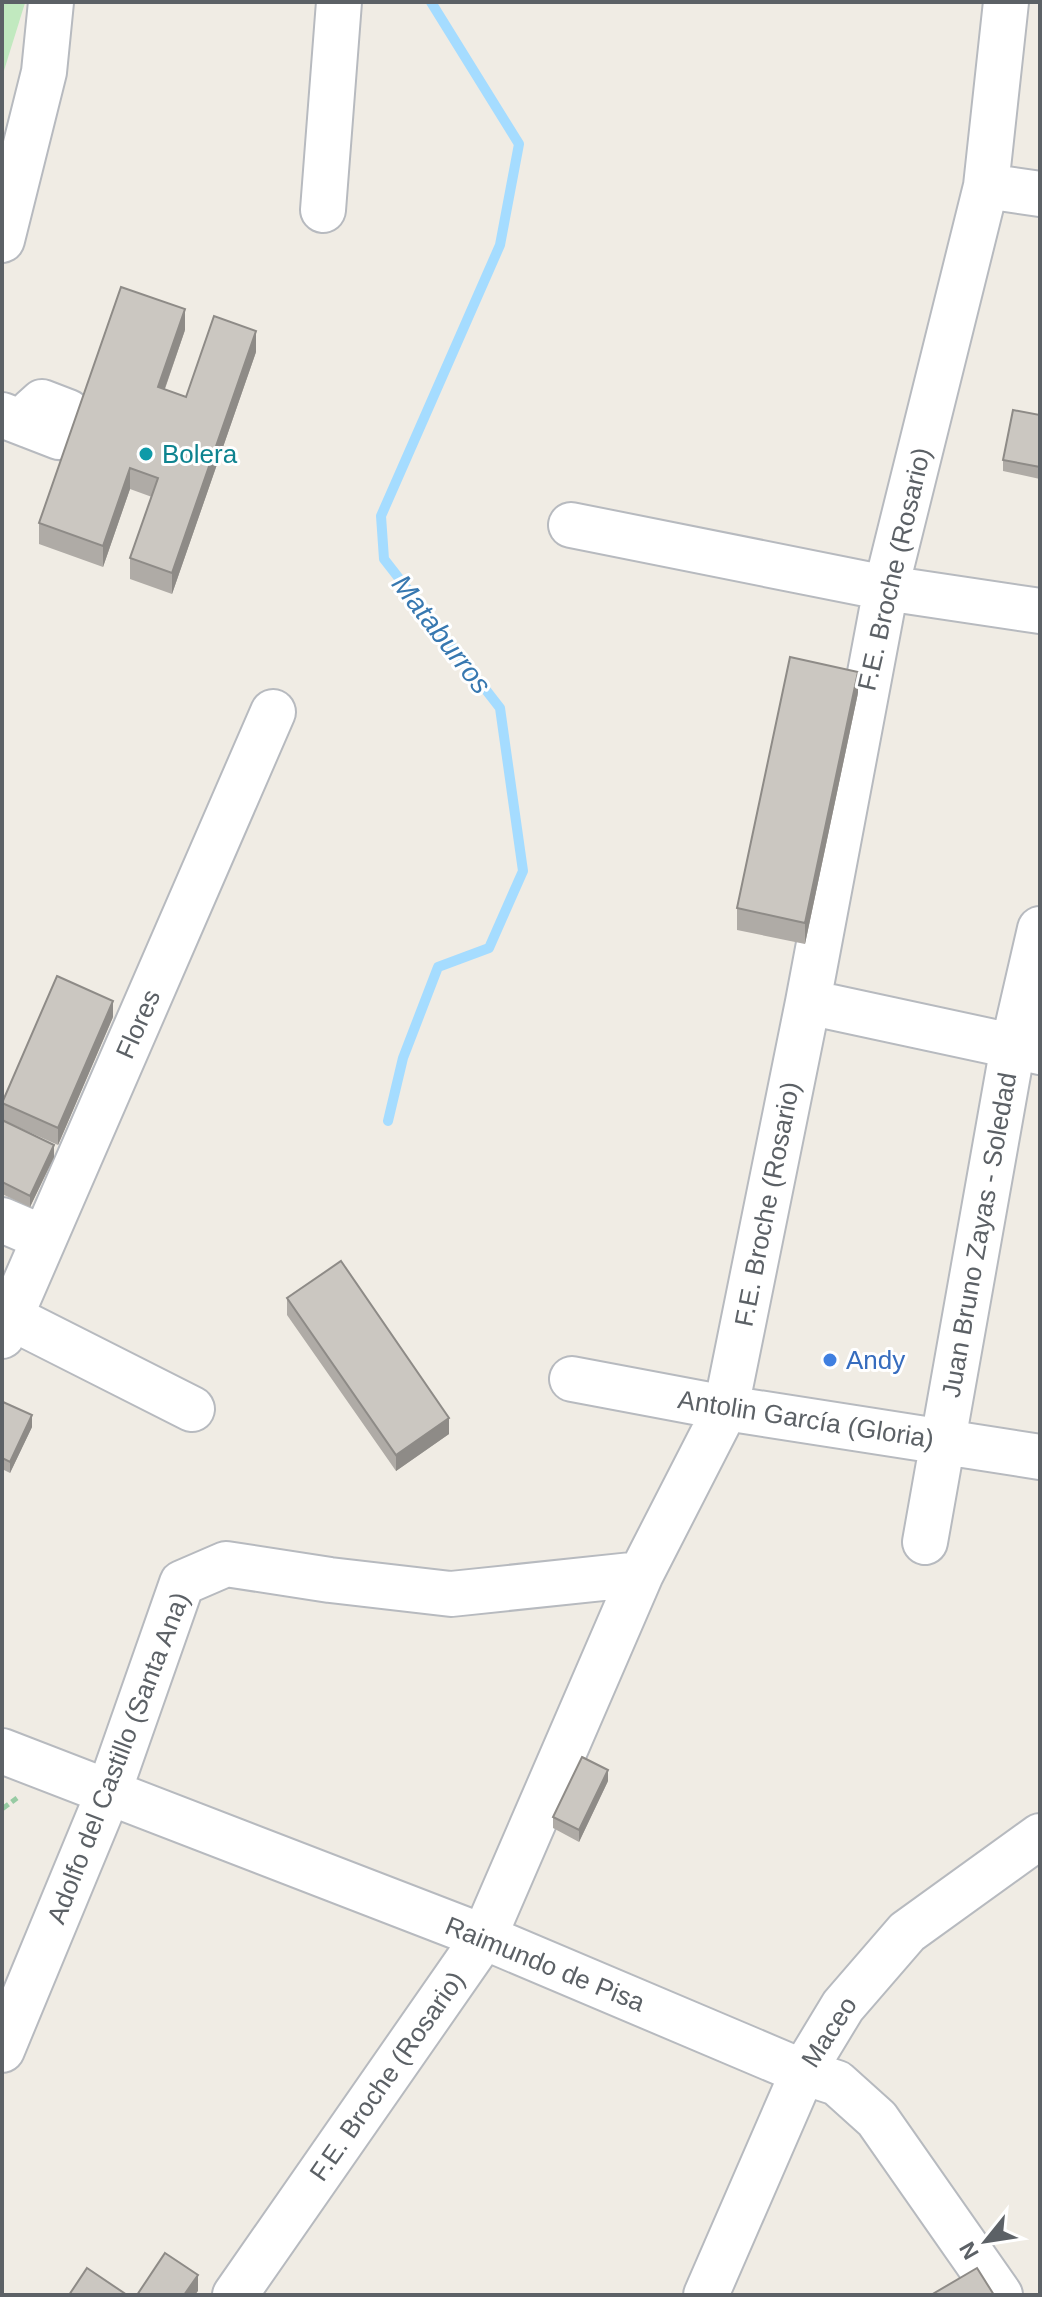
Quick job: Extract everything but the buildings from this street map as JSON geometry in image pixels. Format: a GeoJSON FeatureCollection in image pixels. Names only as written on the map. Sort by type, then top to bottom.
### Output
{"type":"FeatureCollection","features":[{"type":"Feature","properties":{"kind":"street"},"geometry":{"type":"LineString","coordinates":[[2,240],[44,72],[51,2]]}},
{"type":"Feature","properties":{"kind":"street"},"geometry":{"type":"LineString","coordinates":[[323,210],[339,2]]}},
{"type":"Feature","properties":{"kind":"street","name":"F.E. Broche (Rosario)"},"geometry":{"type":"LineString","coordinates":[[235,2295],[484,1937],[641,1574],[726,1408],[808,1002],[886,588],[986,186],[1006,2]]}},
{"type":"Feature","properties":{"kind":"street"},"geometry":{"type":"LineString","coordinates":[[986,186],[1040,194]]}},
{"type":"Feature","properties":{"kind":"street"},"geometry":{"type":"LineString","coordinates":[[571,525],[886,588],[1040,611]]}},
{"type":"Feature","properties":{"kind":"street","name":"Flores"},"geometry":{"type":"LineString","coordinates":[[6,1326],[273,712]]}},
{"type":"Feature","properties":{"kind":"street","name":"Juan Bruno Zayas - Soledad"},"geometry":{"type":"LineString","coordinates":[[925,1542],[942,1440],[1026,1049],[1040,929]]}},
{"type":"Feature","properties":{"kind":"street"},"geometry":{"type":"LineString","coordinates":[[808,1002],[1026,1049]]}},
{"type":"Feature","properties":{"kind":"street"},"geometry":{"type":"LineString","coordinates":[[2,1220],[44,1238]]}},
{"type":"Feature","properties":{"kind":"street"},"geometry":{"type":"LineString","coordinates":[[6,1326],[192,1409]]}},
{"type":"Feature","properties":{"kind":"street","name":"Antolin García (Gloria)"},"geometry":{"type":"LineString","coordinates":[[572,1379],[726,1408],[1040,1457]]}},
{"type":"Feature","properties":{"kind":"street","name":"Adolfo del Castillo (Santa Ana)"},"geometry":{"type":"LineString","coordinates":[[2,2050],[108,1794],[182,1583],[226,1564],[451,1594],[641,1574]]}},
{"type":"Feature","properties":{"kind":"street","name":"Raimundo de Pisa"},"geometry":{"type":"LineString","coordinates":[[2,1751],[484,1937],[803,2072],[837,2083],[877,2119],[1000,2295]]}},
{"type":"Feature","properties":{"kind":"street","name":"Maceo"},"geometry":{"type":"LineString","coordinates":[[706,2295],[803,2072],[843,2006],[907,1932],[1040,1836]]}},
{"type":"Feature","properties":{"kind":"green space"},"geometry":{"type":"Polygon","coordinates":[[[2,2],[25,3],[2,77],[2,2]]]}},
{"type":"Feature","properties":{"kind":"waterway","name":"Mataburros"},"geometry":{"type":"LineString","coordinates":[[388,1121],[403,1058],[438,967],[489,948],[523,871],[500,708],[384,559],[381,516],[500,245],[519,144],[431,2]]}},
{"type":"Feature","properties":{"kind":"place","name":"Bolera"},"geometry":{"type":"Point","coordinates":[146,454]}},
{"type":"Feature","properties":{"kind":"place","name":"Andy"},"geometry":{"type":"Point","coordinates":[830,1360]}}]}
